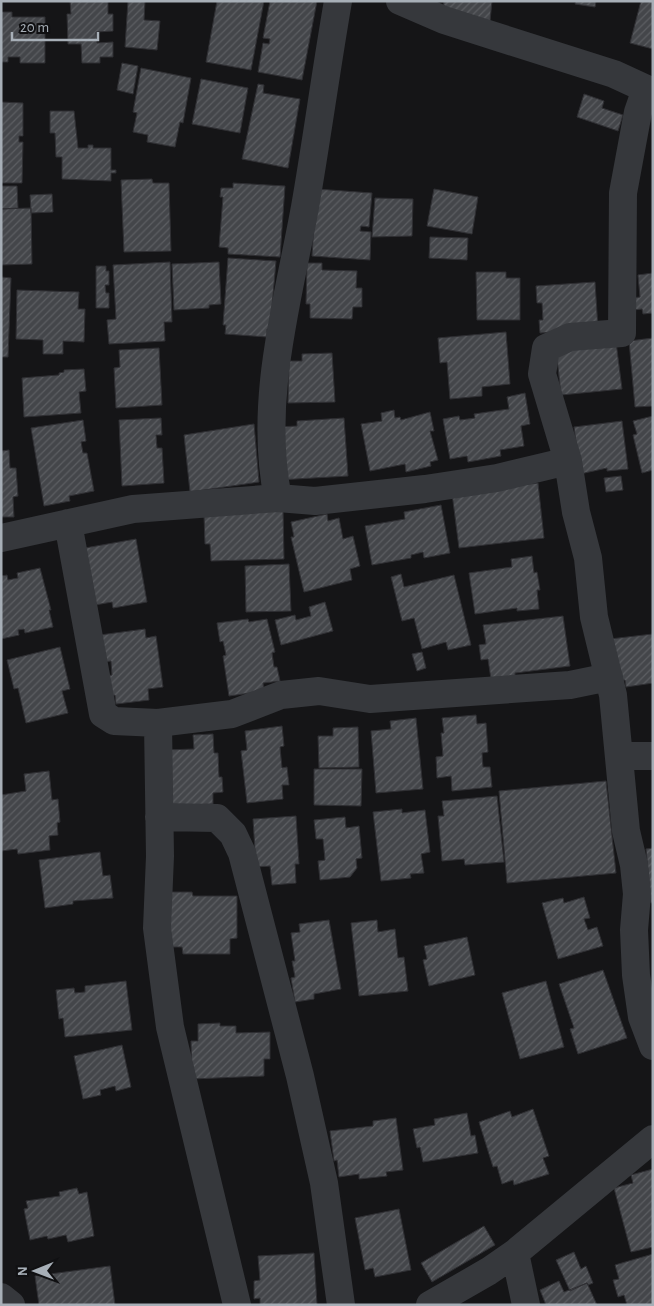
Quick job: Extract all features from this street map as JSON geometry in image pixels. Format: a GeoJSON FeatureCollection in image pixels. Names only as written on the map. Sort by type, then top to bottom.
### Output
{"type":"FeatureCollection","features":[{"type":"Feature","properties":{"kind":"street"},"geometry":{"type":"LineString","coordinates":[[278,498],[272,473],[273,382],[318,136],[338,1]]}},
{"type":"Feature","properties":{"kind":"street"},"geometry":{"type":"LineString","coordinates":[[400,1],[444,20],[614,74],[650,91],[638,112],[623,193],[621,287],[624,322],[622,332],[570,337],[546,348],[542,374],[568,460],[576,512],[588,558],[594,617],[609,677],[626,831],[634,865],[636,884],[636,975],[642,1017],[653,1046]]}},
{"type":"Feature","properties":{"kind":"street"},"geometry":{"type":"LineString","coordinates":[[1,538],[133,509],[278,498],[315,501],[425,489],[498,478],[568,460]]}},
{"type":"Feature","properties":{"kind":"street"},"geometry":{"type":"LineString","coordinates":[[68,523],[103,714],[114,721],[158,723],[232,714],[281,695],[319,691],[370,699],[570,685],[609,677]]}},
{"type":"Feature","properties":{"kind":"street"},"geometry":{"type":"LineString","coordinates":[[158,723],[160,856],[157,928],[170,1027],[236,1305]]}},
{"type":"Feature","properties":{"kind":"street"},"geometry":{"type":"LineString","coordinates":[[619,756],[653,756]]}},
{"type":"Feature","properties":{"kind":"street"},"geometry":{"type":"LineString","coordinates":[[159,816],[217,818],[234,834],[242,853],[300,1076],[324,1182],[341,1305]]}},
{"type":"Feature","properties":{"kind":"street"},"geometry":{"type":"LineString","coordinates":[[430,1305],[489,1271],[515,1253],[653,1139]]}},
{"type":"Feature","properties":{"kind":"street"},"geometry":{"type":"LineString","coordinates":[[515,1253],[526,1305]]}},
{"type":"Feature","properties":{"kind":"street"},"geometry":{"type":"LineString","coordinates":[[1,1297],[11,1305]]}},
{"type":"Feature","properties":{"kind":"building"},"geometry":{"type":"Polygon","coordinates":[[[70,1],[108,1],[108,14],[113,14],[113,31],[96,32],[97,43],[113,42],[113,57],[100,57],[100,63],[82,63],[81,44],[68,44],[67,14],[71,14],[70,1]]]}},
{"type":"Feature","properties":{"kind":"building"},"geometry":{"type":"Polygon","coordinates":[[[128,1],[145,1],[144,20],[160,21],[157,50],[125,47],[128,1]]]}},
{"type":"Feature","properties":{"kind":"building"},"geometry":{"type":"Polygon","coordinates":[[[217,1],[264,1],[251,70],[206,62],[217,1]]]}},
{"type":"Feature","properties":{"kind":"building"},"geometry":{"type":"Polygon","coordinates":[[[270,1],[317,1],[302,80],[258,72],[263,43],[269,44],[270,39],[263,38],[270,1]]]}},
{"type":"Feature","properties":{"kind":"building"},"geometry":{"type":"Polygon","coordinates":[[[444,1],[492,1],[490,21],[443,12],[444,1]]]}},
{"type":"Feature","properties":{"kind":"building"},"geometry":{"type":"Polygon","coordinates":[[[576,1],[596,1],[595,7],[575,4],[576,1]]]}},
{"type":"Feature","properties":{"kind":"building"},"geometry":{"type":"Polygon","coordinates":[[[641,1],[653,1],[653,49],[630,43],[641,1]]]}},
{"type":"Feature","properties":{"kind":"building"},"geometry":{"type":"Polygon","coordinates":[[[1,12],[12,12],[12,17],[45,17],[45,63],[20,63],[20,57],[8,57],[8,62],[1,62],[1,12]]]}},
{"type":"Feature","properties":{"kind":"building"},"geometry":{"type":"Polygon","coordinates":[[[122,63],[138,66],[133,94],[117,90],[122,63]]]}},
{"type":"Feature","properties":{"kind":"building"},"geometry":{"type":"Polygon","coordinates":[[[141,68],[191,78],[183,123],[180,122],[175,147],[147,142],[148,135],[133,132],[137,113],[133,112],[141,68]]]}},
{"type":"Feature","properties":{"kind":"building"},"geometry":{"type":"Polygon","coordinates":[[[201,79],[248,88],[240,133],[192,124],[201,79]]]}},
{"type":"Feature","properties":{"kind":"building"},"geometry":{"type":"Polygon","coordinates":[[[258,84],[264,85],[263,93],[300,99],[288,168],[242,159],[258,84]]]}},
{"type":"Feature","properties":{"kind":"building"},"geometry":{"type":"Polygon","coordinates":[[[584,94],[604,101],[602,108],[623,115],[618,131],[577,117],[584,94]]]}},
{"type":"Feature","properties":{"kind":"building"},"geometry":{"type":"Polygon","coordinates":[[[1,102],[23,103],[23,136],[19,136],[19,142],[23,142],[22,183],[1,183],[1,102]]]}},
{"type":"Feature","properties":{"kind":"building"},"geometry":{"type":"Polygon","coordinates":[[[50,111],[74,111],[78,148],[88,148],[88,145],[93,145],[93,148],[111,148],[111,170],[116,170],[116,173],[111,173],[111,181],[62,179],[62,157],[56,157],[55,133],[50,133],[50,111]]]}},
{"type":"Feature","properties":{"kind":"building"},"geometry":{"type":"Polygon","coordinates":[[[152,179],[153,183],[169,183],[171,251],[124,252],[121,180],[152,179]]]}},
{"type":"Feature","properties":{"kind":"building"},"geometry":{"type":"Polygon","coordinates":[[[233,183],[285,186],[280,257],[228,254],[228,248],[219,247],[223,197],[220,197],[221,188],[233,188],[233,183]]]}},
{"type":"Feature","properties":{"kind":"building"},"geometry":{"type":"Polygon","coordinates":[[[1,186],[17,186],[18,208],[1,209],[1,186]]]}},
{"type":"Feature","properties":{"kind":"building"},"geometry":{"type":"Polygon","coordinates":[[[316,189],[372,193],[369,227],[361,226],[360,231],[371,232],[370,260],[312,256],[316,189]]]}},
{"type":"Feature","properties":{"kind":"building"},"geometry":{"type":"Polygon","coordinates":[[[434,189],[478,197],[472,234],[427,226],[434,189]]]}},
{"type":"Feature","properties":{"kind":"building"},"geometry":{"type":"Polygon","coordinates":[[[52,194],[53,212],[31,213],[30,195],[52,194]]]}},
{"type":"Feature","properties":{"kind":"building"},"geometry":{"type":"Polygon","coordinates":[[[375,198],[413,199],[412,236],[372,237],[375,198]]]}},
{"type":"Feature","properties":{"kind":"building"},"geometry":{"type":"Polygon","coordinates":[[[31,208],[32,264],[1,265],[1,209],[31,208]]]}},
{"type":"Feature","properties":{"kind":"building"},"geometry":{"type":"Polygon","coordinates":[[[430,237],[468,238],[467,260],[429,258],[430,237]]]}},
{"type":"Feature","properties":{"kind":"building"},"geometry":{"type":"Polygon","coordinates":[[[228,258],[276,261],[270,329],[267,329],[267,337],[225,334],[226,325],[223,325],[228,258]]]}},
{"type":"Feature","properties":{"kind":"building"},"geometry":{"type":"Polygon","coordinates":[[[170,262],[172,322],[164,322],[165,341],[109,344],[107,320],[116,319],[113,265],[170,262]]]}},
{"type":"Feature","properties":{"kind":"building"},"geometry":{"type":"Polygon","coordinates":[[[219,262],[221,304],[209,305],[209,308],[174,310],[172,264],[219,262]]]}},
{"type":"Feature","properties":{"kind":"building"},"geometry":{"type":"Polygon","coordinates":[[[307,263],[322,263],[322,270],[357,271],[356,288],[362,288],[362,307],[353,307],[352,319],[310,318],[310,304],[306,304],[307,263]]]}},
{"type":"Feature","properties":{"kind":"building"},"geometry":{"type":"Polygon","coordinates":[[[96,266],[106,266],[106,271],[109,271],[109,285],[105,285],[106,293],[109,293],[109,308],[96,308],[96,266]]]}},
{"type":"Feature","properties":{"kind":"building"},"geometry":{"type":"Polygon","coordinates":[[[476,272],[506,272],[506,278],[520,278],[520,320],[477,320],[476,272]]]}},
{"type":"Feature","properties":{"kind":"building"},"geometry":{"type":"Polygon","coordinates":[[[653,273],[653,313],[643,314],[642,309],[633,310],[631,298],[640,297],[638,275],[653,273]]]}},
{"type":"Feature","properties":{"kind":"building"},"geometry":{"type":"Polygon","coordinates":[[[1,277],[11,278],[8,357],[1,357],[1,277]]]}},
{"type":"Feature","properties":{"kind":"building"},"geometry":{"type":"Polygon","coordinates":[[[595,282],[598,329],[540,333],[539,320],[543,320],[542,303],[537,303],[536,286],[595,282]]]}},
{"type":"Feature","properties":{"kind":"building"},"geometry":{"type":"Polygon","coordinates":[[[17,290],[79,292],[78,309],[85,309],[84,342],[63,341],[63,354],[43,354],[43,340],[16,339],[17,290]]]}},
{"type":"Feature","properties":{"kind":"building"},"geometry":{"type":"Polygon","coordinates":[[[506,332],[510,384],[482,387],[482,396],[450,399],[447,362],[440,363],[438,338],[506,332]]]}},
{"type":"Feature","properties":{"kind":"building"},"geometry":{"type":"Polygon","coordinates":[[[653,338],[653,406],[635,407],[629,341],[653,338]]]}},
{"type":"Feature","properties":{"kind":"building"},"geometry":{"type":"Polygon","coordinates":[[[616,342],[622,389],[561,395],[556,348],[616,342]]]}},
{"type":"Feature","properties":{"kind":"building"},"geometry":{"type":"Polygon","coordinates":[[[159,348],[162,405],[116,408],[114,368],[120,367],[119,350],[159,348]]]}},
{"type":"Feature","properties":{"kind":"building"},"geometry":{"type":"Polygon","coordinates":[[[332,353],[335,402],[288,403],[289,361],[302,361],[302,354],[332,353]]]}},
{"type":"Feature","properties":{"kind":"building"},"geometry":{"type":"Polygon","coordinates":[[[84,369],[86,391],[79,392],[81,413],[24,417],[22,378],[59,375],[64,370],[84,369]]]}},
{"type":"Feature","properties":{"kind":"building"},"geometry":{"type":"Polygon","coordinates":[[[525,393],[530,424],[521,426],[524,446],[500,450],[501,456],[468,462],[467,456],[450,459],[443,419],[459,416],[460,420],[475,418],[474,414],[509,409],[507,397],[525,393]]]}},
{"type":"Feature","properties":{"kind":"building"},"geometry":{"type":"Polygon","coordinates":[[[394,410],[395,418],[400,417],[401,420],[430,412],[434,431],[430,431],[438,460],[430,462],[431,466],[406,472],[405,464],[370,471],[361,424],[382,421],[381,413],[394,410]]]}},
{"type":"Feature","properties":{"kind":"building"},"geometry":{"type":"Polygon","coordinates":[[[653,416],[653,470],[642,473],[633,435],[637,434],[633,421],[653,416]]]}},
{"type":"Feature","properties":{"kind":"building"},"geometry":{"type":"Polygon","coordinates":[[[161,418],[162,435],[156,435],[157,448],[162,448],[164,483],[122,486],[119,420],[161,418]]]}},
{"type":"Feature","properties":{"kind":"building"},"geometry":{"type":"Polygon","coordinates":[[[344,418],[348,476],[278,480],[276,427],[297,426],[297,421],[344,418]]]}},
{"type":"Feature","properties":{"kind":"building"},"geometry":{"type":"Polygon","coordinates":[[[83,420],[86,441],[81,442],[83,453],[87,453],[94,491],[69,496],[70,501],[44,506],[31,428],[83,420]]]}},
{"type":"Feature","properties":{"kind":"building"},"geometry":{"type":"Polygon","coordinates":[[[622,421],[628,469],[607,471],[607,468],[580,474],[574,427],[622,421]]]}},
{"type":"Feature","properties":{"kind":"building"},"geometry":{"type":"Polygon","coordinates":[[[254,424],[259,482],[190,492],[184,435],[254,424]]]}},
{"type":"Feature","properties":{"kind":"building"},"geometry":{"type":"Polygon","coordinates":[[[9,450],[10,468],[16,468],[18,496],[13,497],[14,517],[1,517],[1,451],[9,450]]]}},
{"type":"Feature","properties":{"kind":"building"},"geometry":{"type":"Polygon","coordinates":[[[621,476],[623,490],[606,492],[604,478],[621,476]]]}},
{"type":"Feature","properties":{"kind":"building"},"geometry":{"type":"Polygon","coordinates":[[[538,483],[544,538],[459,548],[452,493],[538,483]]]}},
{"type":"Feature","properties":{"kind":"building"},"geometry":{"type":"Polygon","coordinates":[[[441,505],[450,553],[424,558],[423,552],[411,555],[411,558],[372,565],[365,526],[405,519],[404,512],[441,505]]]}},
{"type":"Feature","properties":{"kind":"building"},"geometry":{"type":"Polygon","coordinates":[[[283,509],[284,559],[211,561],[210,544],[205,544],[204,515],[283,509]]]}},
{"type":"Feature","properties":{"kind":"building"},"geometry":{"type":"Polygon","coordinates":[[[327,514],[328,521],[339,518],[343,539],[353,536],[360,566],[350,569],[352,580],[304,592],[291,537],[294,537],[291,522],[327,514]]]}},
{"type":"Feature","properties":{"kind":"building"},"geometry":{"type":"Polygon","coordinates":[[[136,539],[147,602],[113,608],[112,602],[95,605],[85,548],[136,539]]]}},
{"type":"Feature","properties":{"kind":"building"},"geometry":{"type":"Polygon","coordinates":[[[532,556],[534,573],[537,572],[540,590],[537,590],[539,609],[517,611],[517,608],[475,614],[469,573],[512,567],[511,559],[532,556]]]}},
{"type":"Feature","properties":{"kind":"building"},"geometry":{"type":"Polygon","coordinates":[[[289,564],[291,611],[246,612],[245,566],[289,564]]]}},
{"type":"Feature","properties":{"kind":"building"},"geometry":{"type":"Polygon","coordinates":[[[40,568],[51,610],[49,610],[53,627],[25,633],[24,629],[18,630],[19,635],[1,639],[1,576],[7,575],[8,580],[18,578],[17,573],[40,568]]]}},
{"type":"Feature","properties":{"kind":"building"},"geometry":{"type":"Polygon","coordinates":[[[401,574],[404,587],[454,575],[471,645],[448,650],[446,642],[422,649],[414,618],[402,621],[391,577],[401,574]]]}},
{"type":"Feature","properties":{"kind":"building"},"geometry":{"type":"Polygon","coordinates":[[[325,602],[333,631],[281,645],[275,620],[295,615],[296,620],[311,616],[309,607],[325,602]]]}},
{"type":"Feature","properties":{"kind":"building"},"geometry":{"type":"Polygon","coordinates":[[[563,616],[570,666],[515,673],[515,676],[491,679],[488,659],[481,660],[479,645],[486,644],[483,625],[563,616]]]}},
{"type":"Feature","properties":{"kind":"building"},"geometry":{"type":"Polygon","coordinates":[[[248,619],[249,622],[267,619],[275,652],[272,653],[274,667],[277,667],[280,681],[263,683],[264,691],[229,696],[223,656],[226,655],[223,641],[220,642],[217,623],[248,619]]]}},
{"type":"Feature","properties":{"kind":"building"},"geometry":{"type":"Polygon","coordinates":[[[145,629],[146,638],[156,636],[163,687],[148,689],[149,700],[116,704],[115,695],[107,697],[105,676],[112,675],[111,661],[103,662],[100,635],[145,629]]]}},
{"type":"Feature","properties":{"kind":"building"},"geometry":{"type":"Polygon","coordinates":[[[653,634],[653,683],[626,687],[625,680],[616,681],[610,639],[653,634]]]}},
{"type":"Feature","properties":{"kind":"building"},"geometry":{"type":"Polygon","coordinates":[[[60,647],[70,689],[62,691],[68,713],[26,723],[18,688],[14,689],[7,660],[60,647]]]}},
{"type":"Feature","properties":{"kind":"building"},"geometry":{"type":"Polygon","coordinates":[[[422,652],[426,668],[417,671],[412,654],[422,652]]]}},
{"type":"Feature","properties":{"kind":"building"},"geometry":{"type":"Polygon","coordinates":[[[476,715],[477,724],[486,723],[488,752],[482,753],[483,767],[490,767],[492,787],[452,791],[451,776],[437,778],[436,757],[443,756],[441,733],[444,733],[442,718],[476,715]]]}},
{"type":"Feature","properties":{"kind":"building"},"geometry":{"type":"Polygon","coordinates":[[[416,718],[423,789],[376,793],[371,731],[391,729],[390,721],[416,718]]]}},
{"type":"Feature","properties":{"kind":"building"},"geometry":{"type":"Polygon","coordinates":[[[282,726],[284,746],[280,747],[282,768],[287,767],[289,785],[282,785],[283,799],[247,803],[241,751],[247,750],[245,731],[282,726]]]}},
{"type":"Feature","properties":{"kind":"building"},"geometry":{"type":"Polygon","coordinates":[[[358,727],[359,767],[319,768],[318,736],[333,736],[333,728],[358,727]]]}},
{"type":"Feature","properties":{"kind":"building"},"geometry":{"type":"Polygon","coordinates":[[[213,734],[214,753],[218,753],[219,777],[222,777],[223,792],[213,793],[213,804],[166,806],[165,750],[194,749],[193,735],[213,734]]]}},
{"type":"Feature","properties":{"kind":"building"},"geometry":{"type":"Polygon","coordinates":[[[314,769],[362,769],[361,806],[314,805],[314,769]]]}},
{"type":"Feature","properties":{"kind":"building"},"geometry":{"type":"Polygon","coordinates":[[[49,771],[52,800],[58,799],[60,822],[57,823],[58,835],[49,836],[50,850],[18,854],[17,849],[1,851],[1,795],[26,791],[24,774],[49,771]]]}},
{"type":"Feature","properties":{"kind":"building"},"geometry":{"type":"Polygon","coordinates":[[[606,781],[616,873],[507,883],[499,791],[606,781]]]}},
{"type":"Feature","properties":{"kind":"building"},"geometry":{"type":"Polygon","coordinates":[[[497,796],[504,862],[465,865],[464,859],[442,861],[438,816],[444,816],[442,801],[497,796]]]}},
{"type":"Feature","properties":{"kind":"building"},"geometry":{"type":"Polygon","coordinates":[[[402,809],[402,813],[425,810],[430,852],[421,854],[424,873],[410,874],[411,878],[381,881],[373,812],[402,809]]]}},
{"type":"Feature","properties":{"kind":"building"},"geometry":{"type":"Polygon","coordinates":[[[296,816],[299,864],[295,864],[296,883],[272,885],[270,866],[256,867],[253,819],[296,816]]]}},
{"type":"Feature","properties":{"kind":"building"},"geometry":{"type":"Polygon","coordinates":[[[345,817],[346,828],[359,826],[362,858],[356,859],[357,868],[350,877],[320,880],[318,861],[325,860],[323,839],[316,839],[314,820],[345,817]]]}},
{"type":"Feature","properties":{"kind":"building"},"geometry":{"type":"Polygon","coordinates":[[[653,848],[653,903],[651,903],[646,849],[653,848]]]}},
{"type":"Feature","properties":{"kind":"building"},"geometry":{"type":"Polygon","coordinates":[[[100,852],[103,876],[110,875],[113,898],[73,901],[73,904],[45,908],[39,860],[100,852]]]}},
{"type":"Feature","properties":{"kind":"building"},"geometry":{"type":"Polygon","coordinates":[[[169,892],[192,892],[193,896],[237,896],[237,938],[230,939],[230,954],[183,954],[182,947],[169,947],[169,892]]]}},
{"type":"Feature","properties":{"kind":"building"},"geometry":{"type":"Polygon","coordinates":[[[584,897],[590,918],[584,919],[588,930],[597,927],[603,946],[558,959],[542,903],[563,898],[564,903],[584,897]]]}},
{"type":"Feature","properties":{"kind":"building"},"geometry":{"type":"Polygon","coordinates":[[[329,920],[341,989],[314,994],[314,999],[295,1002],[291,978],[295,977],[292,961],[295,961],[291,933],[300,932],[299,924],[329,920]]]}},
{"type":"Feature","properties":{"kind":"building"},"geometry":{"type":"Polygon","coordinates":[[[377,920],[378,932],[395,929],[398,958],[404,957],[408,991],[359,996],[351,923],[377,920]]]}},
{"type":"Feature","properties":{"kind":"building"},"geometry":{"type":"Polygon","coordinates":[[[467,937],[475,975],[429,986],[423,960],[427,959],[424,946],[467,937]]]}},
{"type":"Feature","properties":{"kind":"building"},"geometry":{"type":"Polygon","coordinates":[[[603,970],[627,1038],[578,1054],[570,1029],[574,1028],[559,984],[603,970]]]}},
{"type":"Feature","properties":{"kind":"building"},"geometry":{"type":"Polygon","coordinates":[[[126,981],[132,1030],[65,1037],[63,1018],[59,1019],[56,990],[74,988],[75,993],[85,992],[85,986],[126,981]]]}},
{"type":"Feature","properties":{"kind":"building"},"geometry":{"type":"Polygon","coordinates":[[[546,981],[564,1047],[520,1059],[502,993],[546,981]]]}},
{"type":"Feature","properties":{"kind":"building"},"geometry":{"type":"Polygon","coordinates":[[[220,1023],[220,1026],[236,1026],[236,1033],[270,1032],[270,1059],[264,1059],[264,1076],[192,1079],[191,1041],[198,1041],[198,1024],[220,1023]]]}},
{"type":"Feature","properties":{"kind":"building"},"geometry":{"type":"Polygon","coordinates":[[[122,1045],[131,1087],[116,1091],[115,1086],[100,1090],[101,1095],[83,1099],[74,1056],[122,1045]]]}},
{"type":"Feature","properties":{"kind":"building"},"geometry":{"type":"Polygon","coordinates":[[[533,1109],[549,1156],[543,1158],[549,1174],[514,1185],[513,1180],[502,1184],[497,1166],[493,1167],[479,1122],[510,1111],[512,1117],[533,1109]]]}},
{"type":"Feature","properties":{"kind":"building"},"geometry":{"type":"Polygon","coordinates":[[[467,1113],[471,1136],[475,1135],[478,1153],[423,1162],[420,1147],[417,1148],[413,1129],[435,1125],[434,1119],[467,1113]]]}},
{"type":"Feature","properties":{"kind":"building"},"geometry":{"type":"Polygon","coordinates":[[[396,1118],[403,1170],[386,1172],[387,1176],[359,1179],[359,1174],[339,1177],[337,1160],[334,1161],[330,1131],[373,1126],[373,1121],[396,1118]]]}},
{"type":"Feature","properties":{"kind":"building"},"geometry":{"type":"Polygon","coordinates":[[[653,1169],[653,1247],[631,1252],[614,1188],[633,1183],[631,1175],[653,1169]]]}},
{"type":"Feature","properties":{"kind":"building"},"geometry":{"type":"Polygon","coordinates":[[[77,1188],[79,1194],[87,1192],[94,1236],[68,1242],[66,1235],[48,1239],[47,1236],[30,1240],[24,1209],[28,1208],[26,1201],[60,1196],[59,1192],[77,1188]]]}},
{"type":"Feature","properties":{"kind":"building"},"geometry":{"type":"Polygon","coordinates":[[[399,1209],[411,1270],[375,1277],[373,1268],[365,1270],[355,1218],[399,1209]]]}},
{"type":"Feature","properties":{"kind":"building"},"geometry":{"type":"Polygon","coordinates":[[[484,1226],[495,1245],[432,1282],[421,1263],[484,1226]]]}},
{"type":"Feature","properties":{"kind":"building"},"geometry":{"type":"Polygon","coordinates":[[[574,1252],[581,1269],[586,1266],[593,1283],[588,1285],[587,1283],[570,1291],[556,1260],[574,1252]]]}},
{"type":"Feature","properties":{"kind":"building"},"geometry":{"type":"Polygon","coordinates":[[[314,1253],[317,1305],[260,1305],[260,1298],[254,1299],[254,1281],[260,1280],[258,1256],[314,1253]]]}},
{"type":"Feature","properties":{"kind":"building"},"geometry":{"type":"Polygon","coordinates":[[[653,1254],[653,1305],[627,1305],[624,1295],[618,1297],[613,1280],[619,1279],[615,1265],[653,1254]]]}},
{"type":"Feature","properties":{"kind":"building"},"geometry":{"type":"Polygon","coordinates":[[[110,1266],[115,1305],[39,1305],[35,1276],[110,1266]]]}},
{"type":"Feature","properties":{"kind":"building"},"geometry":{"type":"Polygon","coordinates":[[[559,1281],[564,1292],[587,1283],[597,1305],[546,1305],[540,1290],[559,1281]]]}}]}
